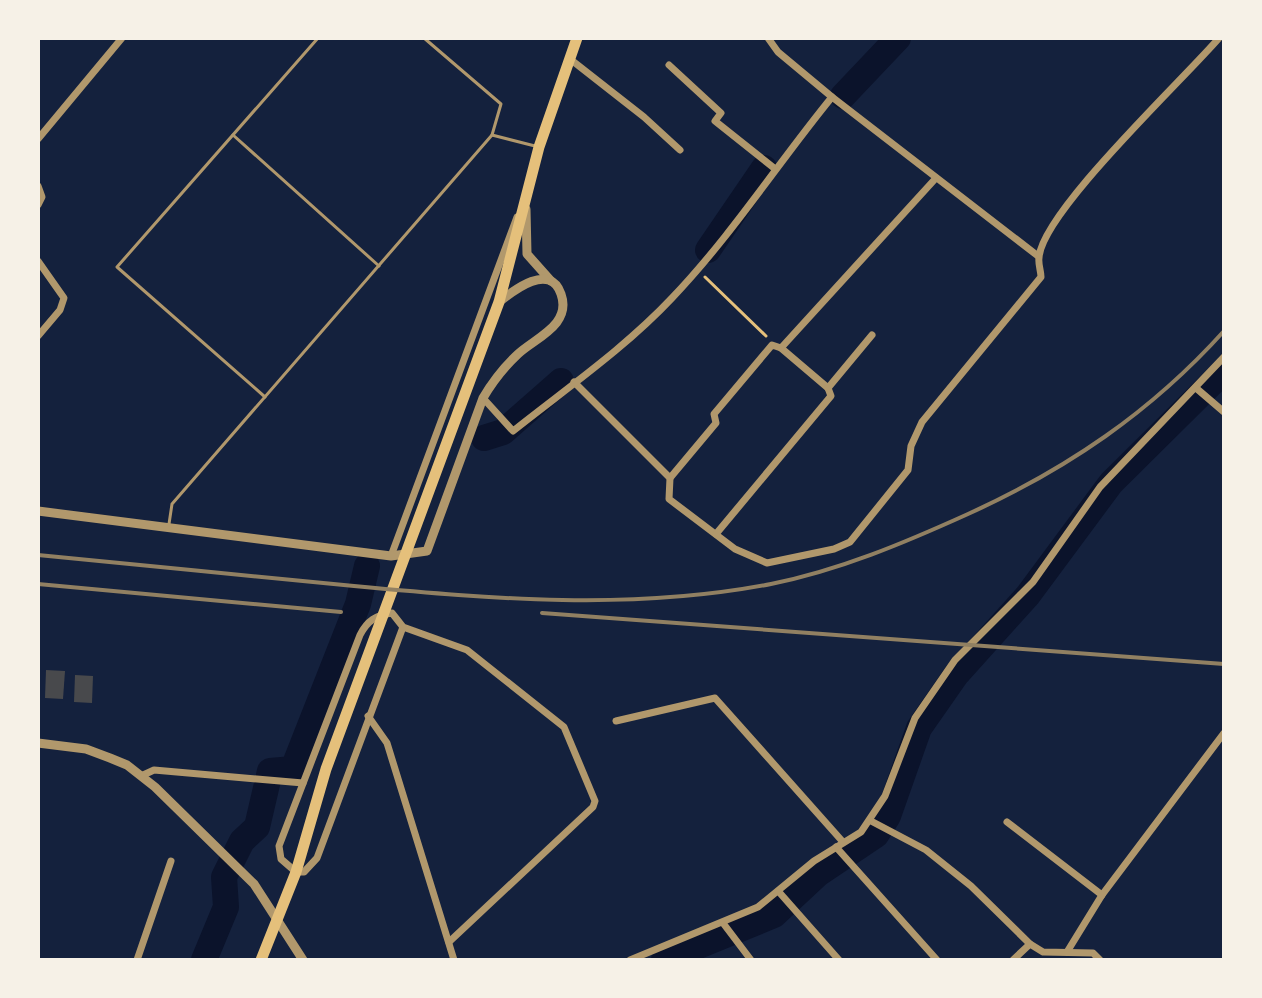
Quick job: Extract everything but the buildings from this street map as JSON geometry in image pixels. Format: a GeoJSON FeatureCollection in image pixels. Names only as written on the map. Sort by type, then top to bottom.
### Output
{"type":"FeatureCollection","features":[{"type":"Feature","properties":{"kind":"main road"},"geometry":{"type":"LineString","coordinates":[[261,960],[296,872],[326,769],[499,302],[539,147],[577,38]]}},
{"type":"Feature","properties":{"kind":"street"},"geometry":{"type":"LineString","coordinates":[[38,139],[122,38]]}},
{"type":"Feature","properties":{"kind":"street"},"geometry":{"type":"LineString","coordinates":[[768,38],[778,52],[832,97],[1038,256]]}},
{"type":"Feature","properties":{"kind":"street"},"geometry":{"type":"LineString","coordinates":[[716,534],[831,396],[828,388],[781,348],[772,345],[714,414],[716,423],[670,478],[669,499],[735,549],[767,563],[803,558],[850,542],[908,470],[911,446],[922,422],[1041,277],[1038,256],[1064,208],[1104,159],[1219,38]]}},
{"type":"Feature","properties":{"kind":"street"},"geometry":{"type":"LineString","coordinates":[[570,59],[644,117],[680,150]]}},
{"type":"Feature","properties":{"kind":"street"},"geometry":{"type":"LineString","coordinates":[[669,65],[721,113],[715,121],[774,168]]}},
{"type":"Feature","properties":{"kind":"street"},"geometry":{"type":"LineString","coordinates":[[483,398],[513,431],[631,338],[727,237],[774,168],[832,97]]}},
{"type":"Feature","properties":{"kind":"street"},"geometry":{"type":"LineString","coordinates":[[781,348],[936,178]]}},
{"type":"Feature","properties":{"kind":"street"},"geometry":{"type":"LineString","coordinates":[[38,186],[42,197],[38,205]]}},
{"type":"Feature","properties":{"kind":"street"},"geometry":{"type":"LineString","coordinates":[[391,556],[527,190]]}},
{"type":"Feature","properties":{"kind":"street"},"geometry":{"type":"LineString","coordinates":[[38,511],[391,556],[427,551],[483,398],[496,376],[559,319],[561,293],[527,254],[526,206]]}},
{"type":"Feature","properties":{"kind":"street"},"geometry":{"type":"LineString","coordinates":[[38,261],[64,298],[60,310],[38,336]]}},
{"type":"Feature","properties":{"kind":"street"},"geometry":{"type":"LineString","coordinates":[[499,302],[527,281],[541,279],[554,283]]}},
{"type":"Feature","properties":{"kind":"street"},"geometry":{"type":"LineString","coordinates":[[828,388],[872,335]]}},
{"type":"Feature","properties":{"kind":"street"},"geometry":{"type":"LineString","coordinates":[[636,959],[725,925],[782,894],[840,844],[873,823],[910,727],[955,660],[1033,582],[1100,487],[1199,390],[1224,357]]}},
{"type":"Feature","properties":{"kind":"street"},"geometry":{"type":"LineString","coordinates":[[574,382],[670,478]]}},
{"type":"Feature","properties":{"kind":"street"},"geometry":{"type":"LineString","coordinates":[[1199,390],[1224,412]]}},
{"type":"Feature","properties":{"kind":"street"},"geometry":{"type":"LineString","coordinates":[[403,627],[317,858],[304,872],[296,872],[281,859],[279,846],[360,635],[365,625],[382,614],[392,613],[403,627],[467,650],[564,727],[595,801],[593,807],[449,942]]}},
{"type":"Feature","properties":{"kind":"street"},"geometry":{"type":"LineString","coordinates":[[616,721],[715,698],[840,844],[842,854],[937,960]]}},
{"type":"Feature","properties":{"kind":"street"},"geometry":{"type":"LineString","coordinates":[[368,716],[387,743],[454,960]]}},
{"type":"Feature","properties":{"kind":"street"},"geometry":{"type":"LineString","coordinates":[[1067,952],[1102,895],[1224,733]]}},
{"type":"Feature","properties":{"kind":"street"},"geometry":{"type":"LineString","coordinates":[[38,743],[86,749],[127,765],[141,776],[246,875],[303,960]]}},
{"type":"Feature","properties":{"kind":"street"},"geometry":{"type":"LineString","coordinates":[[141,776],[154,770],[303,783]]}},
{"type":"Feature","properties":{"kind":"street"},"geometry":{"type":"LineString","coordinates":[[1007,822],[1102,895]]}},
{"type":"Feature","properties":{"kind":"street"},"geometry":{"type":"LineString","coordinates":[[873,823],[926,850],[949,868],[1030,944],[1043,952],[1048,960]]}},
{"type":"Feature","properties":{"kind":"street"},"geometry":{"type":"LineString","coordinates":[[137,960],[171,861]]}},
{"type":"Feature","properties":{"kind":"street"},"geometry":{"type":"LineString","coordinates":[[782,894],[839,960]]}},
{"type":"Feature","properties":{"kind":"street"},"geometry":{"type":"LineString","coordinates":[[725,925],[751,960]]}},
{"type":"Feature","properties":{"kind":"street"},"geometry":{"type":"LineString","coordinates":[[1013,960],[1030,944]]}},
{"type":"Feature","properties":{"kind":"street"},"geometry":{"type":"LineString","coordinates":[[1043,952],[1093,953],[1100,960]]}},
{"type":"Feature","properties":{"kind":"lane"},"geometry":{"type":"LineString","coordinates":[[265,397],[117,267],[318,38]]}},
{"type":"Feature","properties":{"kind":"lane"},"geometry":{"type":"LineString","coordinates":[[168,527],[172,504],[492,135],[501,104],[424,38]]}},
{"type":"Feature","properties":{"kind":"lane"},"geometry":{"type":"LineString","coordinates":[[233,134],[379,266]]}},
{"type":"Feature","properties":{"kind":"lane"},"geometry":{"type":"LineString","coordinates":[[492,135],[539,147]]}},
{"type":"Feature","properties":{"kind":"path"},"geometry":{"type":"LineString","coordinates":[[697,270],[771,340],[772,345]]}},
{"type":"Feature","properties":{"kind":"waterway"},"geometry":{"type":"LineString","coordinates":[[843,96],[898,38]]}},
{"type":"Feature","properties":{"kind":"waterway"},"geometry":{"type":"LineString","coordinates":[[708,250],[764,168]]}},
{"type":"Feature","properties":{"kind":"waterway"},"geometry":{"type":"LineString","coordinates":[[664,960],[774,915],[818,874],[876,835],[888,816],[919,728],[956,675],[1028,595],[1111,483],[1224,371]]}},
{"type":"Feature","properties":{"kind":"waterway"},"geometry":{"type":"LineString","coordinates":[[484,438],[503,432],[561,381]]}},
{"type":"Feature","properties":{"kind":"waterway"},"geometry":{"type":"LineString","coordinates":[[204,960],[226,907],[224,877],[242,841],[257,827],[270,771],[293,769],[358,604],[367,566]]}},
{"type":"Feature","properties":{"kind":"railway"},"geometry":{"type":"LineString","coordinates":[[38,555],[510,598],[667,598],[771,584],[822,571],[896,545],[1040,478],[1137,413],[1224,331]]}},
{"type":"Feature","properties":{"kind":"railway"},"geometry":{"type":"LineString","coordinates":[[38,584],[341,612]]}},
{"type":"Feature","properties":{"kind":"railway"},"geometry":{"type":"LineString","coordinates":[[542,613],[1224,664]]}}]}
